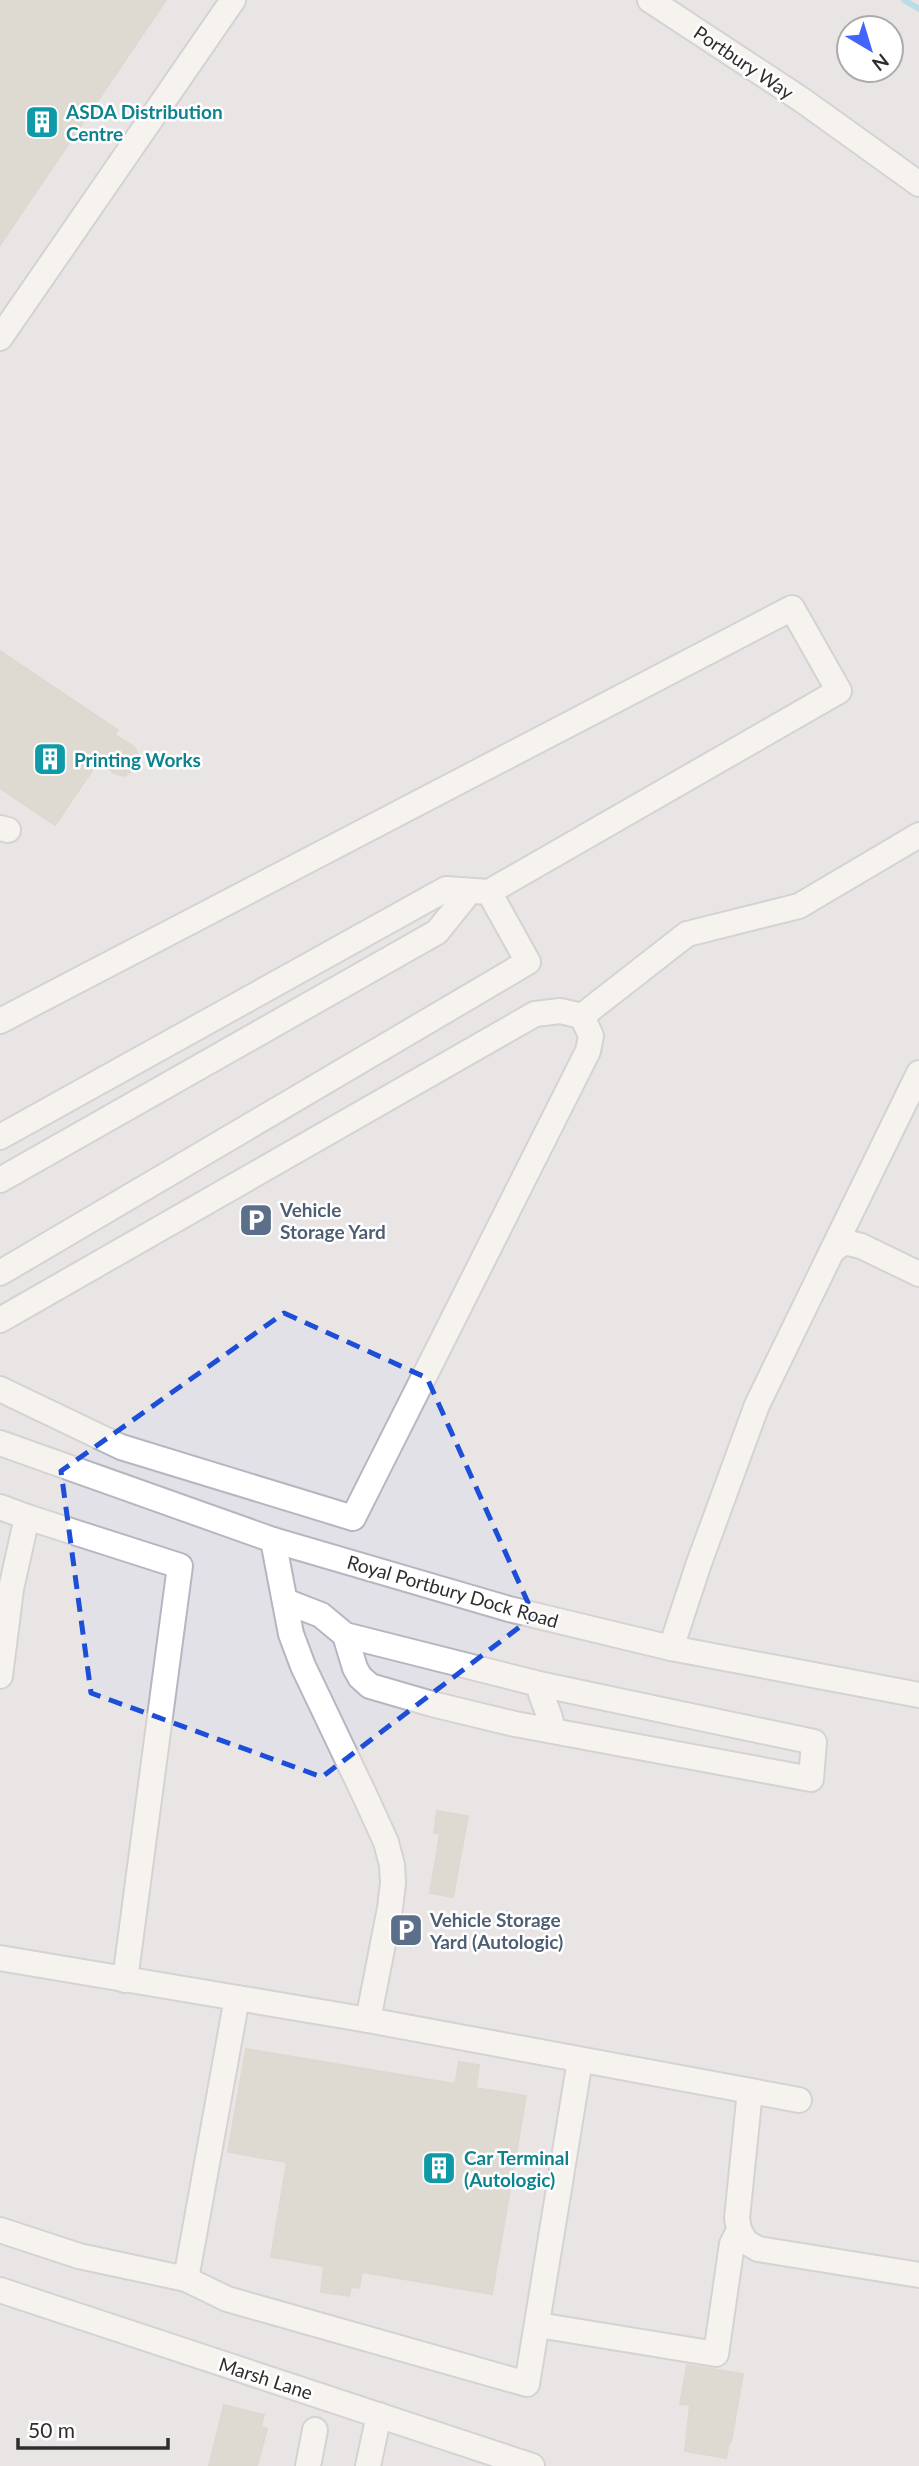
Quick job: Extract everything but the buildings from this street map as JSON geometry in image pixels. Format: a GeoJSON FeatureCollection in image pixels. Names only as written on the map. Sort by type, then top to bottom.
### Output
{"type":"FeatureCollection","features":[{"type":"Feature","properties":{"kind":"street"},"geometry":{"type":"LineString","coordinates":[[0,338],[233,0]]}},
{"type":"Feature","properties":{"kind":"street","name":"Portbury Way"},"geometry":{"type":"LineString","coordinates":[[650,0],[802,100],[919,184]]}},
{"type":"Feature","properties":{"kind":"street"},"geometry":{"type":"LineString","coordinates":[[0,1021],[792,608],[839,691],[479,892],[437,933],[0,1180]]}},
{"type":"Feature","properties":{"kind":"street"},"geometry":{"type":"LineString","coordinates":[[582,1016],[687,934],[799,906],[919,835]]}},
{"type":"Feature","properties":{"kind":"street"},"geometry":{"type":"LineString","coordinates":[[0,1137],[446,889],[479,892],[528,962],[0,1273]]}},
{"type":"Feature","properties":{"kind":"street"},"geometry":{"type":"LineString","coordinates":[[0,1320],[535,1014],[560,1011],[582,1016]]}},
{"type":"Feature","properties":{"kind":"street"},"geometry":{"type":"LineString","coordinates":[[0,1389],[121,1447],[353,1518],[588,1051],[591,1036],[582,1016]]}},
{"type":"Feature","properties":{"kind":"street"},"geometry":{"type":"LineString","coordinates":[[671,1648],[757,1405],[919,1073]]}},
{"type":"Feature","properties":{"kind":"street"},"geometry":{"type":"LineString","coordinates":[[832,1251],[844,1242],[861,1245],[919,1274]]}},
{"type":"Feature","properties":{"kind":"street","name":"Royal Portbury Dock Road"},"geometry":{"type":"LineString","coordinates":[[0,1443],[273,1540],[509,1609],[671,1648],[919,1695]]}},
{"type":"Feature","properties":{"kind":"street"},"geometry":{"type":"LineString","coordinates":[[0,1507],[180,1566],[125,1980]]}},
{"type":"Feature","properties":{"kind":"street"},"geometry":{"type":"LineString","coordinates":[[0,1676],[11,1589],[27,1517]]}},
{"type":"Feature","properties":{"kind":"street"},"geometry":{"type":"LineString","coordinates":[[273,1540],[291,1634],[303,1666],[376,1819],[392,1865],[390,1908],[368,2021]]}},
{"type":"Feature","properties":{"kind":"street"},"geometry":{"type":"LineString","coordinates":[[285,1601],[321,1615],[345,1635],[539,1684],[814,1742],[811,1779],[551,1730],[432,1704],[370,1686],[355,1668],[345,1635]]}},
{"type":"Feature","properties":{"kind":"street"},"geometry":{"type":"LineString","coordinates":[[539,1684],[540,1694],[552,1722],[551,1730]]}},
{"type":"Feature","properties":{"kind":"street"},"geometry":{"type":"LineString","coordinates":[[0,1958],[368,2021],[799,2100]]}},
{"type":"Feature","properties":{"kind":"street"},"geometry":{"type":"LineString","coordinates":[[186,2279],[237,1998]]}},
{"type":"Feature","properties":{"kind":"street"},"geometry":{"type":"LineString","coordinates":[[0,2230],[79,2256],[186,2279],[227,2299],[527,2384],[580,2060]]}},
{"type":"Feature","properties":{"kind":"street"},"geometry":{"type":"LineString","coordinates":[[750,2091],[737,2218],[739,2230],[746,2242],[758,2249],[919,2275]]}},
{"type":"Feature","properties":{"kind":"street"},"geometry":{"type":"LineString","coordinates":[[538,2325],[716,2354],[732,2244],[739,2230]]}},
{"type":"Feature","properties":{"kind":"street","name":"Marsh Lane"},"geometry":{"type":"LineString","coordinates":[[0,2290],[532,2466]]}},
{"type":"Feature","properties":{"kind":"street"},"geometry":{"type":"LineString","coordinates":[[368,2466],[379,2415]]}},
{"type":"Feature","properties":{"kind":"street"},"geometry":{"type":"LineString","coordinates":[[308,2466],[315,2430]]}},
{"type":"Feature","properties":{"kind":"highlighted area"},"geometry":{"type":"Polygon","coordinates":[[[284,1313],[427,1378],[534,1616],[322,1777],[91,1693],[61,1471],[284,1313]]]}},
{"type":"Feature","properties":{"kind":"shaded area"},"geometry":{"type":"Polygon","coordinates":[[[0,0],[919,0],[919,2466],[0,2466],[0,0]]]}},
{"type":"Feature","properties":{"kind":"waterway"},"geometry":{"type":"LineString","coordinates":[[904,0],[919,9]]}},
{"type":"Feature","properties":{"kind":"place","name":"ASDA Distribution Centre"},"geometry":{"type":"Point","coordinates":[42,122]}},
{"type":"Feature","properties":{"kind":"place","name":"Printing Works"},"geometry":{"type":"Point","coordinates":[50,759]}},
{"type":"Feature","properties":{"kind":"place","name":"Vehicle Storage Yard"},"geometry":{"type":"Point","coordinates":[256,1220]}},
{"type":"Feature","properties":{"kind":"place","name":"Vehicle Storage Yard (Autologic)"},"geometry":{"type":"Point","coordinates":[406,1930]}},
{"type":"Feature","properties":{"kind":"place","name":"Car Terminal (Autologic)"},"geometry":{"type":"Point","coordinates":[439,2168]}}]}
